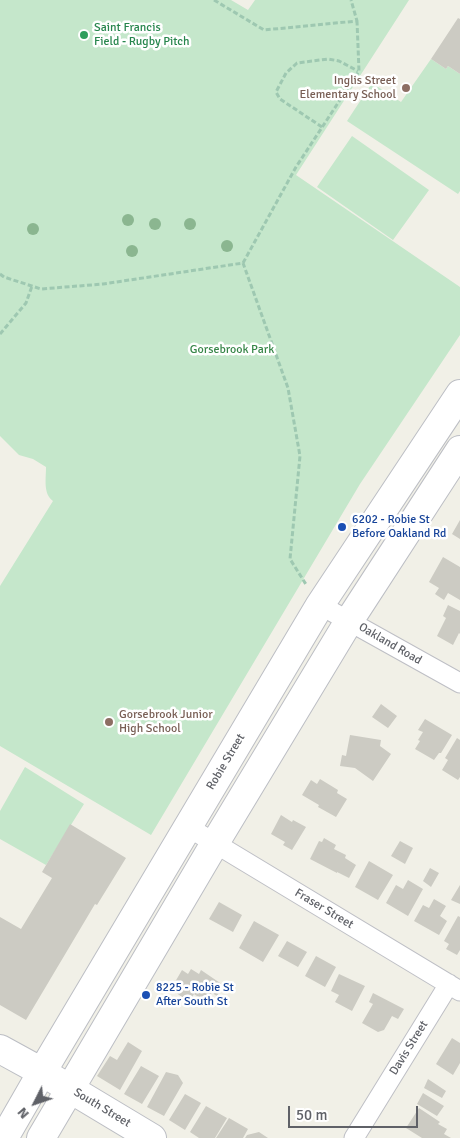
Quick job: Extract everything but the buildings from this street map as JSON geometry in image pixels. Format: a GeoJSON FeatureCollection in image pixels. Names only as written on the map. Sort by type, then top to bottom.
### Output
{"type":"FeatureCollection","features":[{"type":"Feature","properties":{"kind":"main road","name":"Robie Street"},"geometry":{"type":"LineString","coordinates":[[4,1138],[320,605],[460,395]]}},
{"type":"Feature","properties":{"kind":"main road"},"geometry":{"type":"LineString","coordinates":[[41,1138],[349,620],[460,450]]}},
{"type":"Feature","properties":{"kind":"main road","name":"South Street"},"geometry":{"type":"LineString","coordinates":[[0,1049],[152,1138]]}},
{"type":"Feature","properties":{"kind":"street","name":"Oakland Road"},"geometry":{"type":"LineString","coordinates":[[320,605],[460,684]]}},
{"type":"Feature","properties":{"kind":"street","name":"Fraser Street"},"geometry":{"type":"LineString","coordinates":[[188,827],[454,987]]}},
{"type":"Feature","properties":{"kind":"street","name":"Davis Street"},"geometry":{"type":"LineString","coordinates":[[354,1138],[454,987]]}},
{"type":"Feature","properties":{"kind":"path"},"geometry":{"type":"LineString","coordinates":[[214,0],[264,30],[357,21]]}},
{"type":"Feature","properties":{"kind":"path"},"geometry":{"type":"LineString","coordinates":[[320,605],[290,559],[300,456],[288,388],[243,263],[296,167],[359,71],[357,21],[352,0]]}},
{"type":"Feature","properties":{"kind":"path"},"geometry":{"type":"LineString","coordinates":[[322,127],[280,99],[276,92],[286,73],[297,63],[328,59],[339,61],[359,71]]}},
{"type":"Feature","properties":{"kind":"path"},"geometry":{"type":"LineString","coordinates":[[0,274],[41,289],[102,284],[243,263]]}},
{"type":"Feature","properties":{"kind":"path"},"geometry":{"type":"LineString","coordinates":[[0,334],[26,303],[32,286]]}},
{"type":"Feature","properties":{"kind":"green space","name":"Gorsebrook Park"},"geometry":{"type":"Polygon","coordinates":[[[0,0],[231,0],[248,10],[255,0],[409,0],[296,175],[460,287],[460,335],[360,484],[151,835],[0,746],[0,586],[53,501],[46,490],[46,467],[33,459],[19,455],[0,436],[0,0]]]}},
{"type":"Feature","properties":{"kind":"green space"},"geometry":{"type":"Polygon","coordinates":[[[431,59],[446,69],[448,66],[460,74],[460,191],[458,194],[347,121],[372,83],[401,102],[431,59]]]}},
{"type":"Feature","properties":{"kind":"green space"},"geometry":{"type":"Polygon","coordinates":[[[352,136],[429,190],[393,240],[317,187],[352,136]]]}},
{"type":"Feature","properties":{"kind":"green space"},"geometry":{"type":"Polygon","coordinates":[[[25,767],[84,804],[46,865],[0,839],[0,811],[25,767]]]}},
{"type":"Feature","properties":{"kind":"place","name":"Saint Francis Field - Rugby Pitch"},"geometry":{"type":"Point","coordinates":[84,35]}},
{"type":"Feature","properties":{"kind":"place","name":"Inglis Street Elementary School"},"geometry":{"type":"Point","coordinates":[406,88]}},
{"type":"Feature","properties":{"kind":"place","name":"6202 - Robie St Before Oakland Rd"},"geometry":{"type":"Point","coordinates":[342,527]}},
{"type":"Feature","properties":{"kind":"place","name":"Gorsebrook Junior High School"},"geometry":{"type":"Point","coordinates":[109,722]}},
{"type":"Feature","properties":{"kind":"place","name":"8225 - Robie St After South St"},"geometry":{"type":"Point","coordinates":[146,995]}}]}
